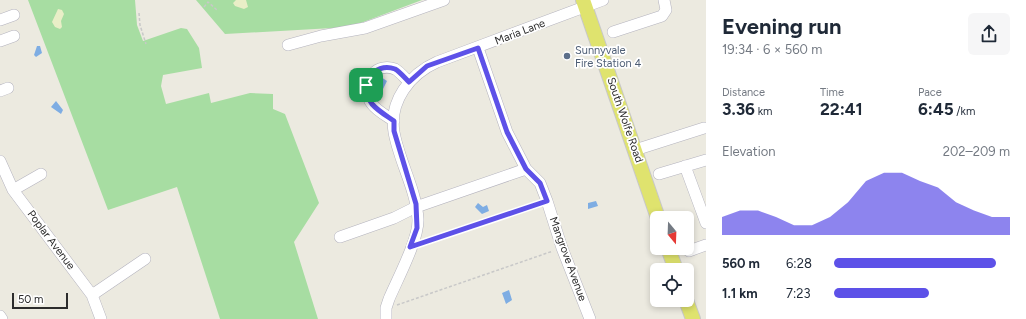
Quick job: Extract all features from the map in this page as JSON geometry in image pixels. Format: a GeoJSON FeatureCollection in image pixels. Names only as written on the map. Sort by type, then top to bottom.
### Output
{"type":"FeatureCollection","features":[{"type":"Feature","properties":{"kind":"main road","name":"South Wolfe Road"},"geometry":{"type":"LineString","coordinates":[[585,3],[656,211]]}},
{"type":"Feature","properties":{"kind":"main road"},"geometry":{"type":"LineString","coordinates":[[689,307],[693,319]]}},
{"type":"Feature","properties":{"kind":"street"},"geometry":{"type":"LineString","coordinates":[[288,45],[365,28],[444,0]]}},
{"type":"Feature","properties":{"kind":"street","name":"Maria Lane"},"geometry":{"type":"LineString","coordinates":[[386,314],[417,228],[416,207],[394,131],[394,121],[399,96],[409,82],[419,72],[437,62],[478,48],[585,3],[603,0]]}},
{"type":"Feature","properties":{"kind":"street"},"geometry":{"type":"LineString","coordinates":[[613,32],[662,16],[666,10],[664,0]]}},
{"type":"Feature","properties":{"kind":"street"},"geometry":{"type":"LineString","coordinates":[[0,20],[14,15]]}},
{"type":"Feature","properties":{"kind":"street"},"geometry":{"type":"LineString","coordinates":[[0,41],[14,36]]}},
{"type":"Feature","properties":{"kind":"street","name":"Mangrove Avenue"},"geometry":{"type":"LineString","coordinates":[[478,48],[507,132],[526,169],[540,183],[562,248],[590,319]]}},
{"type":"Feature","properties":{"kind":"street"},"geometry":{"type":"LineString","coordinates":[[394,121],[372,103],[366,85],[369,77],[378,70],[390,69],[395,70],[409,82]]}},
{"type":"Feature","properties":{"kind":"street"},"geometry":{"type":"LineString","coordinates":[[635,150],[704,128]]}},
{"type":"Feature","properties":{"kind":"street"},"geometry":{"type":"LineString","coordinates":[[659,174],[706,160]]}},
{"type":"Feature","properties":{"kind":"street","name":"Poplar Avenue"},"geometry":{"type":"LineString","coordinates":[[0,161],[13,190],[92,295],[101,319]]}},
{"type":"Feature","properties":{"kind":"street"},"geometry":{"type":"LineString","coordinates":[[685,166],[706,223]]}},
{"type":"Feature","properties":{"kind":"street"},"geometry":{"type":"LineString","coordinates":[[340,237],[394,218],[416,207],[526,169]]}},
{"type":"Feature","properties":{"kind":"street"},"geometry":{"type":"LineString","coordinates":[[13,190],[41,174]]}},
{"type":"Feature","properties":{"kind":"street"},"geometry":{"type":"LineString","coordinates":[[694,249],[706,245]]}},
{"type":"Feature","properties":{"kind":"street"},"geometry":{"type":"LineString","coordinates":[[92,295],[145,260]]}},
{"type":"Feature","properties":{"kind":"path"},"geometry":{"type":"LineString","coordinates":[[205,0],[217,10]]}},
{"type":"Feature","properties":{"kind":"path"},"geometry":{"type":"LineString","coordinates":[[204,7],[208,2]]}},
{"type":"Feature","properties":{"kind":"path"},"geometry":{"type":"LineString","coordinates":[[139,13],[140,26],[146,44]]}},
{"type":"Feature","properties":{"kind":"path"},"geometry":{"type":"LineString","coordinates":[[410,247],[547,201]]}},
{"type":"Feature","properties":{"kind":"path"},"geometry":{"type":"LineString","coordinates":[[386,314],[562,248]]}},
{"type":"Feature","properties":{"kind":"green space"},"geometry":{"type":"Polygon","coordinates":[[[28,0],[135,0],[137,25],[143,41],[181,28],[187,29],[199,48],[202,68],[163,75],[161,86],[166,104],[209,93],[211,103],[250,93],[273,94],[273,109],[285,114],[319,203],[294,242],[318,319],[220,319],[177,187],[108,210],[28,0]]]}},
{"type":"Feature","properties":{"kind":"green space"},"geometry":{"type":"Polygon","coordinates":[[[196,0],[422,0],[350,27],[225,34],[196,0]]]}},
{"type":"Feature","properties":{"kind":"sand"},"geometry":{"type":"Polygon","coordinates":[[[236,0],[246,0],[248,7],[244,9],[235,6],[233,3],[236,0]]]}},
{"type":"Feature","properties":{"kind":"sand"},"geometry":{"type":"Polygon","coordinates":[[[58,9],[62,10],[64,14],[61,21],[62,27],[60,29],[55,27],[52,22],[58,9]]]}},
{"type":"Feature","properties":{"kind":"water"},"geometry":{"type":"Polygon","coordinates":[[[37,46],[40,46],[42,53],[36,57],[34,55],[37,46]]]}},
{"type":"Feature","properties":{"kind":"water"},"geometry":{"type":"Polygon","coordinates":[[[381,77],[387,81],[381,93],[374,89],[381,77]]]}},
{"type":"Feature","properties":{"kind":"water"},"geometry":{"type":"Polygon","coordinates":[[[56,101],[63,110],[61,114],[51,107],[56,101]]]}},
{"type":"Feature","properties":{"kind":"water"},"geometry":{"type":"Polygon","coordinates":[[[596,201],[598,206],[588,209],[588,203],[596,201]]]}},
{"type":"Feature","properties":{"kind":"water"},"geometry":{"type":"Polygon","coordinates":[[[478,203],[483,207],[487,205],[489,211],[482,214],[475,207],[478,203]]]}},
{"type":"Feature","properties":{"kind":"water"},"geometry":{"type":"Polygon","coordinates":[[[509,290],[512,300],[506,304],[502,293],[509,290]]]}},
{"type":"Feature","properties":{"kind":"place","name":"Sunnyvale Fire Station 4"},"geometry":{"type":"Point","coordinates":[567,56]}},
{"type":"Feature","properties":{"kind":"route"},"geometry":{"type":"LineString","coordinates":[[478,48],[507,132],[516,152],[526,169],[540,183],[547,201],[410,247],[417,228],[418,220],[416,204],[394,131],[394,121],[372,103],[368,95],[366,85],[369,77],[378,70],[385,68],[395,70],[409,82],[427,66],[478,48]]}}]}
